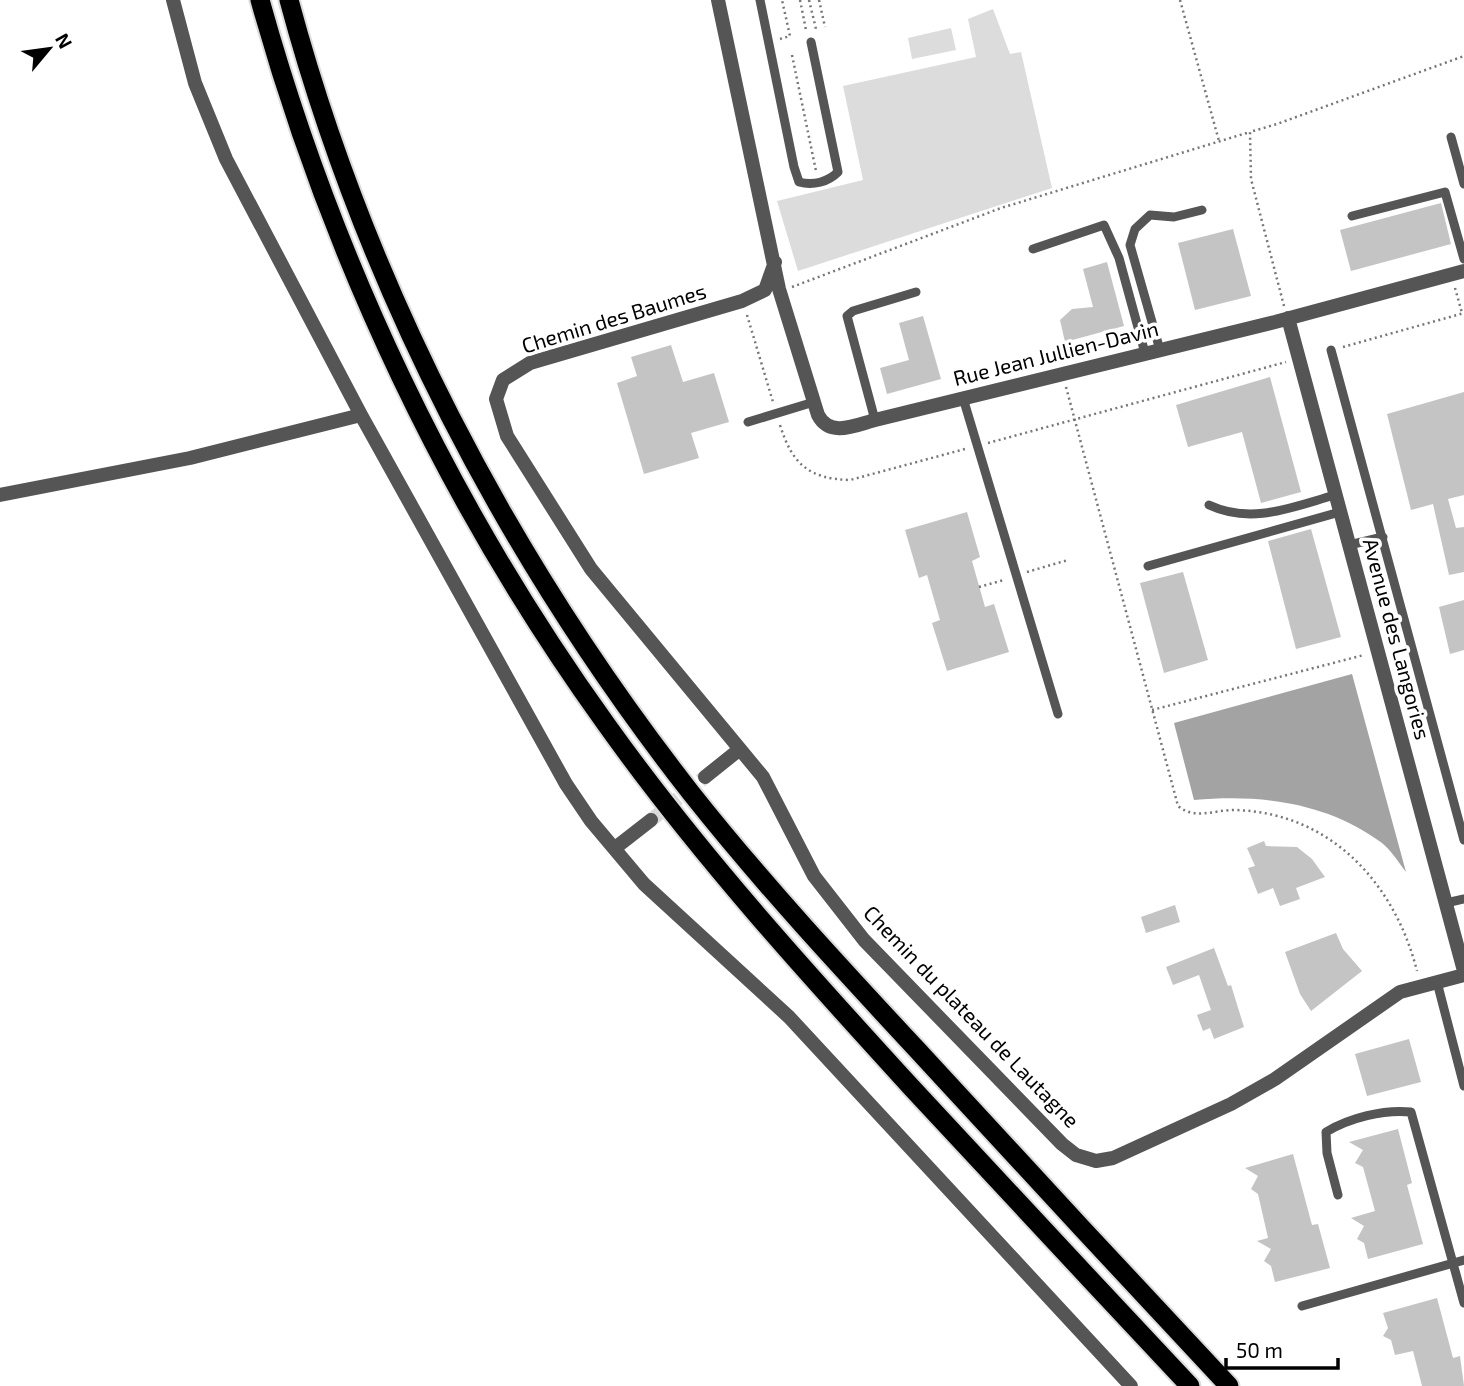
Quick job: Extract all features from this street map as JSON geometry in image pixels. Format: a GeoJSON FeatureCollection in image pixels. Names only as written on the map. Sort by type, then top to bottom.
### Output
{"type":"FeatureCollection","features":[{"type":"Feature","properties":{"kind":"highway"},"geometry":{"type":"LineString","coordinates":[[260,0],[292,108],[329,211],[397,368],[491,548],[577,683],[638,768],[703,850],[841,1010],[1190,1386]]}},
{"type":"Feature","properties":{"kind":"highway"},"geometry":{"type":"LineString","coordinates":[[289,0],[356,203],[430,375],[508,522],[590,654],[690,792],[790,909],[1229,1386]]}},
{"type":"Feature","properties":{"kind":"street"},"geometry":{"type":"LineString","coordinates":[[173,0],[195,83],[226,159],[361,415],[566,784],[591,821],[644,884],[789,1017],[1131,1386]]}},
{"type":"Feature","properties":{"kind":"street"},"geometry":{"type":"LineString","coordinates":[[718,0],[775,261]]}},
{"type":"Feature","properties":{"kind":"street","name":"Rue Jean Jullien-Davin"},"geometry":{"type":"LineString","coordinates":[[775,261],[779,289],[814,402],[822,422],[838,429],[1288,318],[1458,272]]}},
{"type":"Feature","properties":{"kind":"street","name":"Chemin des Baumes"},"geometry":{"type":"LineString","coordinates":[[740,749],[591,569],[508,436],[496,399],[503,380],[530,363],[742,301],[765,290],[775,261]]}},
{"type":"Feature","properties":{"kind":"street","name":"Avenue des Langories"},"geometry":{"type":"LineString","coordinates":[[1288,318],[1464,973]]}},
{"type":"Feature","properties":{"kind":"street"},"geometry":{"type":"LineString","coordinates":[[0,495],[190,458],[361,415]]}},
{"type":"Feature","properties":{"kind":"street"},"geometry":{"type":"LineString","coordinates":[[705,777],[740,749]]}},
{"type":"Feature","properties":{"kind":"street","name":"Chemin du plateau de Lautagne"},"geometry":{"type":"LineString","coordinates":[[740,749],[763,777],[814,876],[864,940],[1019,1102],[1076,1155],[1096,1161],[1114,1158],[1231,1104],[1275,1079],[1400,992],[1464,973]]}},
{"type":"Feature","properties":{"kind":"street"},"geometry":{"type":"LineString","coordinates":[[615,848],[651,820]]}},
{"type":"Feature","properties":{"kind":"lane"},"geometry":{"type":"LineString","coordinates":[[760,0],[799,182],[831,180],[838,172],[811,42]]}},
{"type":"Feature","properties":{"kind":"lane"},"geometry":{"type":"LineString","coordinates":[[1451,138],[1464,184]]}},
{"type":"Feature","properties":{"kind":"lane"},"geometry":{"type":"LineString","coordinates":[[1352,216],[1445,192],[1464,259]]}},
{"type":"Feature","properties":{"kind":"lane"},"geometry":{"type":"LineString","coordinates":[[1160,350],[1130,245],[1135,229],[1150,215],[1174,217],[1202,210]]}},
{"type":"Feature","properties":{"kind":"lane"},"geometry":{"type":"LineString","coordinates":[[1033,249],[1104,225],[1119,258],[1145,353]]}},
{"type":"Feature","properties":{"kind":"lane"},"geometry":{"type":"LineString","coordinates":[[875,420],[847,316],[853,311],[916,292]]}},
{"type":"Feature","properties":{"kind":"lane"},"geometry":{"type":"LineString","coordinates":[[1331,350],[1462,822],[1464,841]]}},
{"type":"Feature","properties":{"kind":"lane"},"geometry":{"type":"LineString","coordinates":[[963,398],[1058,714]]}},
{"type":"Feature","properties":{"kind":"lane"},"geometry":{"type":"LineString","coordinates":[[748,422],[814,402]]}},
{"type":"Feature","properties":{"kind":"lane"},"geometry":{"type":"LineString","coordinates":[[1209,505],[1226,513],[1249,516],[1267,514],[1335,495]]}},
{"type":"Feature","properties":{"kind":"lane"},"geometry":{"type":"LineString","coordinates":[[1148,566],[1340,512]]}},
{"type":"Feature","properties":{"kind":"lane"},"geometry":{"type":"LineString","coordinates":[[1349,545],[1382,537]]}},
{"type":"Feature","properties":{"kind":"lane"},"geometry":{"type":"LineString","coordinates":[[1446,903],[1464,899]]}},
{"type":"Feature","properties":{"kind":"lane"},"geometry":{"type":"LineString","coordinates":[[1437,982],[1464,1086]]}},
{"type":"Feature","properties":{"kind":"lane"},"geometry":{"type":"LineString","coordinates":[[1338,1195],[1327,1153],[1326,1132],[1341,1123],[1397,1111],[1411,1112],[1464,1303]]}},
{"type":"Feature","properties":{"kind":"lane"},"geometry":{"type":"LineString","coordinates":[[1302,1306],[1464,1259]]}},
{"type":"Feature","properties":{"kind":"path"},"geometry":{"type":"LineString","coordinates":[[800,0],[806,30]]}},
{"type":"Feature","properties":{"kind":"path"},"geometry":{"type":"LineString","coordinates":[[809,0],[816,29]]}},
{"type":"Feature","properties":{"kind":"path"},"geometry":{"type":"LineString","coordinates":[[819,0],[825,27]]}},
{"type":"Feature","properties":{"kind":"path"},"geometry":{"type":"LineString","coordinates":[[1180,0],[1219,141]]}},
{"type":"Feature","properties":{"kind":"path"},"geometry":{"type":"LineString","coordinates":[[792,55],[819,182]]}},
{"type":"Feature","properties":{"kind":"path"},"geometry":{"type":"LineString","coordinates":[[779,289],[797,286],[1001,208],[1277,124],[1464,56]]}},
{"type":"Feature","properties":{"kind":"path"},"geometry":{"type":"LineString","coordinates":[[1250,131],[1251,179],[1288,318]]}},
{"type":"Feature","properties":{"kind":"path"},"geometry":{"type":"LineString","coordinates":[[1331,350],[1463,313],[1458,272]]}},
{"type":"Feature","properties":{"kind":"path"},"geometry":{"type":"LineString","coordinates":[[742,301],[786,446],[798,463],[814,474],[834,479],[850,480],[1299,359]]}},
{"type":"Feature","properties":{"kind":"path"},"geometry":{"type":"LineString","coordinates":[[1062,374],[1178,806],[1185,812],[1197,814],[1234,810],[1266,814],[1303,824],[1339,845],[1371,875],[1394,907],[1409,939],[1421,986]]}},
{"type":"Feature","properties":{"kind":"path"},"geometry":{"type":"LineString","coordinates":[[1152,710],[1364,655]]}},
{"type":"Feature","properties":{"kind":"shaded area"},"geometry":{"type":"Polygon","coordinates":[[[993,9],[1010,54],[1021,52],[1052,188],[798,271],[777,201],[863,180],[843,86],[976,57],[968,19],[993,9]]]}},
{"type":"Feature","properties":{"kind":"shaded area"},"geometry":{"type":"Polygon","coordinates":[[[951,28],[956,50],[912,59],[908,38],[951,28]]]}},
{"type":"Feature","properties":{"kind":"shaded area"},"geometry":{"type":"Polygon","coordinates":[[[1352,674],[1406,872],[1382,843],[1339,818],[1316,810],[1268,800],[1194,800],[1174,723],[1352,674]]]}},
{"type":"Feature","properties":{"kind":"building"},"geometry":{"type":"Polygon","coordinates":[[[1441,203],[1451,244],[1351,271],[1340,230],[1441,203]]]}},
{"type":"Feature","properties":{"kind":"building"},"geometry":{"type":"Polygon","coordinates":[[[1233,229],[1251,296],[1195,310],[1178,243],[1233,229]]]}},
{"type":"Feature","properties":{"kind":"building"},"geometry":{"type":"Polygon","coordinates":[[[1107,262],[1124,326],[1065,342],[1060,320],[1072,309],[1093,307],[1083,269],[1107,262]]]}},
{"type":"Feature","properties":{"kind":"building"},"geometry":{"type":"Polygon","coordinates":[[[923,316],[941,379],[887,394],[880,368],[909,360],[899,323],[923,316]]]}},
{"type":"Feature","properties":{"kind":"building"},"geometry":{"type":"Polygon","coordinates":[[[671,345],[683,382],[714,373],[729,422],[691,433],[699,458],[644,474],[617,383],[637,376],[631,357],[671,345]]]}},
{"type":"Feature","properties":{"kind":"building"},"geometry":{"type":"Polygon","coordinates":[[[1270,377],[1301,492],[1261,503],[1242,432],[1188,447],[1176,405],[1270,377]]]}},
{"type":"Feature","properties":{"kind":"building"},"geometry":{"type":"Polygon","coordinates":[[[1464,392],[1464,495],[1448,499],[1456,528],[1464,527],[1464,572],[1449,575],[1433,504],[1411,510],[1387,414],[1464,392]]]}},
{"type":"Feature","properties":{"kind":"building"},"geometry":{"type":"Polygon","coordinates":[[[967,512],[980,557],[972,561],[985,607],[994,604],[1009,652],[947,671],[932,623],[940,620],[927,575],[919,578],[905,530],[967,512]]]}},
{"type":"Feature","properties":{"kind":"building"},"geometry":{"type":"Polygon","coordinates":[[[1311,529],[1341,637],[1296,649],[1268,541],[1311,529]]]}},
{"type":"Feature","properties":{"kind":"building"},"geometry":{"type":"Polygon","coordinates":[[[1183,572],[1208,660],[1164,673],[1140,583],[1183,572]]]}},
{"type":"Feature","properties":{"kind":"building"},"geometry":{"type":"Polygon","coordinates":[[[1464,600],[1464,650],[1450,654],[1439,607],[1464,600]]]}},
{"type":"Feature","properties":{"kind":"building"},"geometry":{"type":"Polygon","coordinates":[[[1264,841],[1266,846],[1297,847],[1312,859],[1325,877],[1296,888],[1300,899],[1280,906],[1273,888],[1258,894],[1248,868],[1255,866],[1247,848],[1264,841]]]}},
{"type":"Feature","properties":{"kind":"building"},"geometry":{"type":"Polygon","coordinates":[[[1175,905],[1180,922],[1146,933],[1141,917],[1175,905]]]}},
{"type":"Feature","properties":{"kind":"building"},"geometry":{"type":"Polygon","coordinates":[[[1336,933],[1343,949],[1362,971],[1311,1011],[1300,994],[1285,952],[1336,933]]]}},
{"type":"Feature","properties":{"kind":"building"},"geometry":{"type":"Polygon","coordinates":[[[1214,948],[1228,986],[1231,985],[1244,1027],[1214,1039],[1210,1028],[1203,1031],[1197,1015],[1211,1010],[1199,975],[1173,985],[1166,967],[1214,948]]]}},
{"type":"Feature","properties":{"kind":"building"},"geometry":{"type":"Polygon","coordinates":[[[1409,1039],[1421,1082],[1367,1096],[1355,1054],[1409,1039]]]}},
{"type":"Feature","properties":{"kind":"building"},"geometry":{"type":"Polygon","coordinates":[[[1398,1129],[1412,1183],[1407,1185],[1423,1244],[1368,1259],[1364,1243],[1357,1239],[1364,1226],[1351,1218],[1375,1211],[1363,1167],[1355,1163],[1363,1150],[1349,1142],[1398,1129]]]}},
{"type":"Feature","properties":{"kind":"building"},"geometry":{"type":"Polygon","coordinates":[[[1293,1154],[1312,1225],[1318,1224],[1330,1268],[1275,1282],[1271,1266],[1264,1261],[1271,1249],[1257,1241],[1268,1238],[1258,1194],[1251,1189],[1258,1176],[1245,1168],[1293,1154]]]}},
{"type":"Feature","properties":{"kind":"building"},"geometry":{"type":"Polygon","coordinates":[[[1437,1298],[1453,1358],[1460,1356],[1464,1386],[1422,1386],[1413,1351],[1395,1355],[1391,1340],[1383,1336],[1388,1328],[1383,1313],[1437,1298]]]}},
{"type":"Feature","properties":{"kind":"tunnel"},"geometry":{"type":"LineString","coordinates":[[651,820],[705,777]]}}]}
